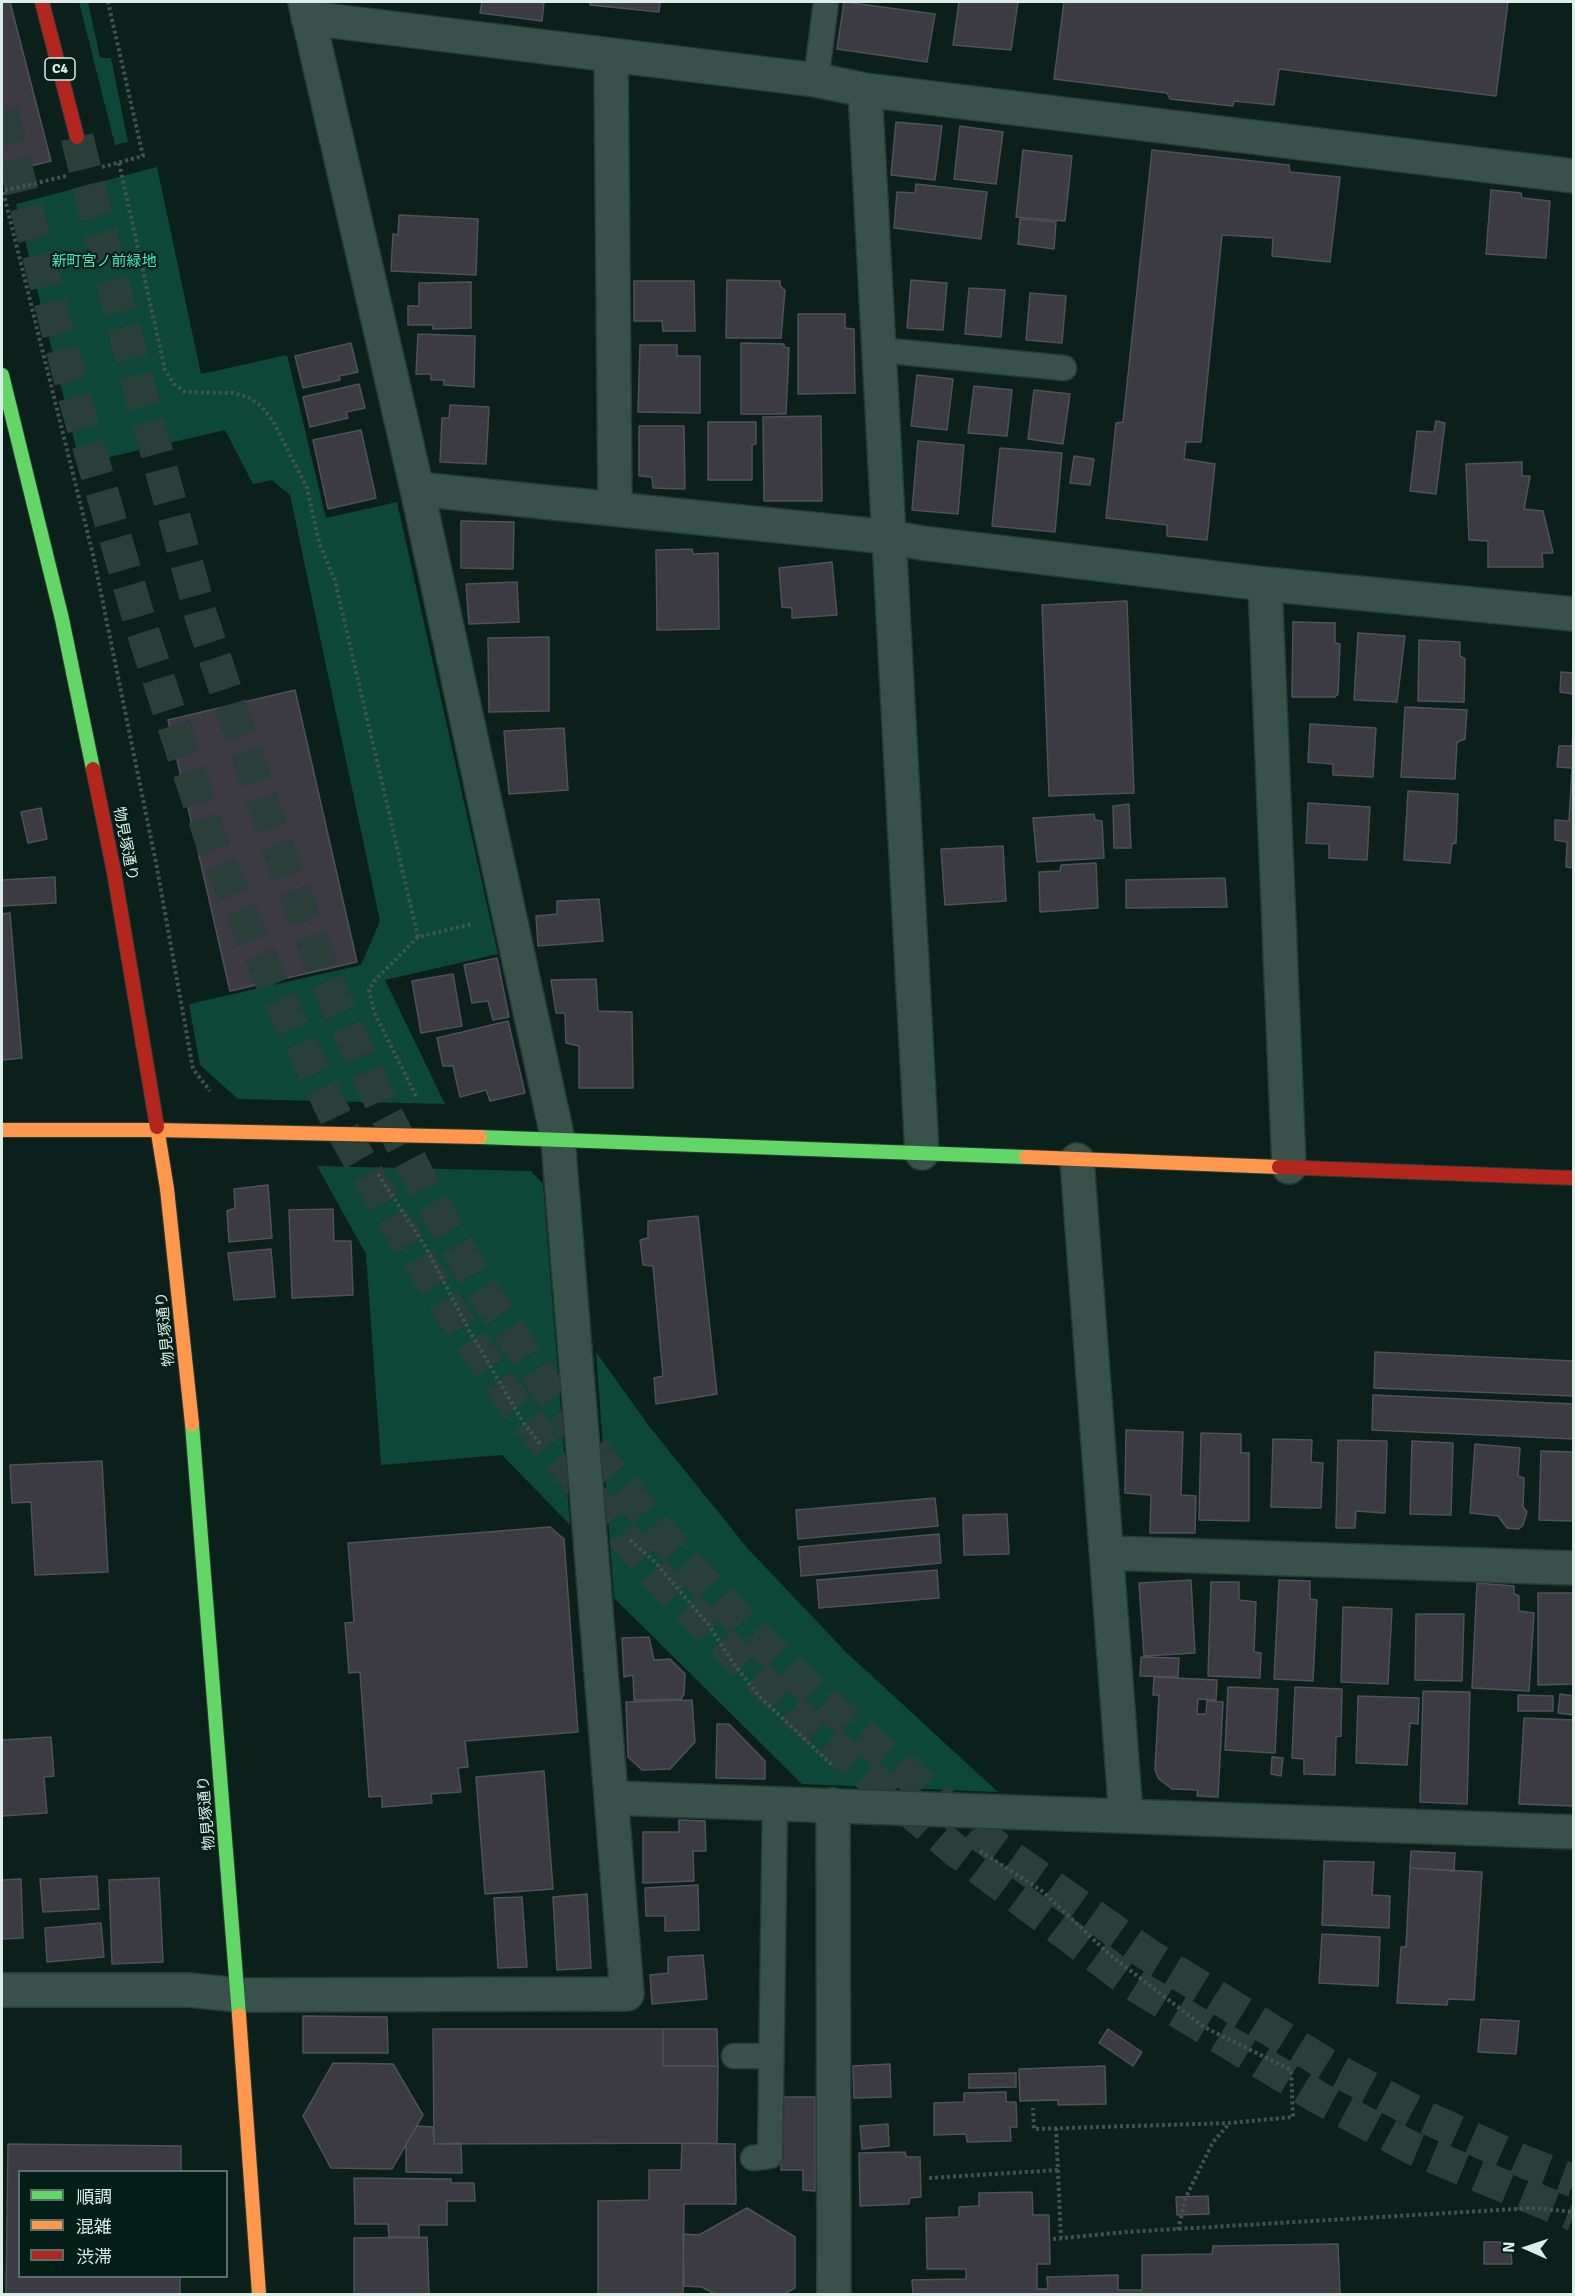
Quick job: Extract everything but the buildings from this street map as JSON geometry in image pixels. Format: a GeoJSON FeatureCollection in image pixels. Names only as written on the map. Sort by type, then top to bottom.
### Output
{"type":"FeatureCollection","features":[{"type":"Feature","properties":{"kind":"main road","name":"C4"},"geometry":{"type":"LineString","coordinates":[[42,2],[77,137]]}},
{"type":"Feature","properties":{"kind":"main road","name":"物見塚通り"},"geometry":{"type":"LineString","coordinates":[[2,375],[9,431],[62,620],[114,872],[167,1189],[193,1429],[238,1995],[259,2295]]}},
{"type":"Feature","properties":{"kind":"main road"},"geometry":{"type":"LineString","coordinates":[[2,1130],[158,1130],[558,1140],[1574,1178]]}},
{"type":"Feature","properties":{"kind":"street"},"geometry":{"type":"LineString","coordinates":[[2,1990],[189,1990],[238,1995],[627,1994],[558,1140],[417,489],[306,10],[611,57],[816,80],[865,90],[1574,176]]}},
{"type":"Feature","properties":{"kind":"street"},"geometry":{"type":"LineString","coordinates":[[611,57],[615,508]]}},
{"type":"Feature","properties":{"kind":"street"},"geometry":{"type":"LineString","coordinates":[[865,90],[922,1153]]}},
{"type":"Feature","properties":{"kind":"street"},"geometry":{"type":"LineString","coordinates":[[417,489],[889,537],[922,543],[1264,584],[1574,614]]}},
{"type":"Feature","properties":{"kind":"street"},"geometry":{"type":"LineString","coordinates":[[1264,584],[1289,1167]]}},
{"type":"Feature","properties":{"kind":"street"},"geometry":{"type":"LineString","coordinates":[[1077,1160],[1126,1816]]}},
{"type":"Feature","properties":{"kind":"street"},"geometry":{"type":"LineString","coordinates":[[1107,1554],[1574,1569]]}},
{"type":"Feature","properties":{"kind":"street"},"geometry":{"type":"LineString","coordinates":[[612,1798],[1574,1832]]}},
{"type":"Feature","properties":{"kind":"street"},"geometry":{"type":"LineString","coordinates":[[833,1805],[834,2295]]}},
{"type":"Feature","properties":{"kind":"lane"},"geometry":{"type":"LineString","coordinates":[[816,80],[825,2]]}},
{"type":"Feature","properties":{"kind":"lane"},"geometry":{"type":"LineString","coordinates":[[880,350],[1064,368]]}},
{"type":"Feature","properties":{"kind":"lane"},"geometry":{"type":"LineString","coordinates":[[753,2158],[770,2156],[775,1803]]}},
{"type":"Feature","properties":{"kind":"lane"},"geometry":{"type":"LineString","coordinates":[[734,2055],[771,2056]]}},
{"type":"Feature","properties":{"kind":"path"},"geometry":{"type":"LineString","coordinates":[[96,168],[143,156],[108,2]]}},
{"type":"Feature","properties":{"kind":"path"},"geometry":{"type":"LineString","coordinates":[[119,163],[165,370],[174,384],[185,392],[233,393],[248,397],[261,406],[273,421],[307,488],[319,542],[335,581],[418,937]]}},
{"type":"Feature","properties":{"kind":"path"},"geometry":{"type":"LineString","coordinates":[[73,174],[3,191],[99,582],[158,868],[193,1069],[198,1079],[216,1096]]}},
{"type":"Feature","properties":{"kind":"path"},"geometry":{"type":"LineString","coordinates":[[417,1100],[374,1012],[369,990],[374,981],[418,937],[510,914]]}},
{"type":"Feature","properties":{"kind":"path"},"geometry":{"type":"LineString","coordinates":[[938,1809],[973,1847],[1042,1891],[1110,1955],[1204,2027],[1291,2070],[1293,2116],[1230,2123],[1034,2129],[1033,2108]]}},
{"type":"Feature","properties":{"kind":"path"},"geometry":{"type":"LineString","coordinates":[[1178,2230],[1186,2197],[1213,2142],[1230,2123]]}},
{"type":"Feature","properties":{"kind":"path"},"geometry":{"type":"LineString","coordinates":[[1056,2128],[1061,2238]]}},
{"type":"Feature","properties":{"kind":"path"},"geometry":{"type":"LineString","coordinates":[[929,2178],[1058,2170]]}},
{"type":"Feature","properties":{"kind":"path"},"geometry":{"type":"LineString","coordinates":[[1053,2239],[1533,2208],[1574,2212]]}},
{"type":"Feature","properties":{"kind":"green space"},"geometry":{"type":"Polygon","coordinates":[[[79,2],[88,2],[100,58],[111,58],[128,142],[115,145],[79,2]]]}},
{"type":"Feature","properties":{"kind":"green space","name":"新町宮ノ前緑地"},"geometry":{"type":"Polygon","coordinates":[[[157,167],[201,374],[287,355],[326,518],[397,502],[498,954],[385,980],[445,1104],[238,1099],[200,1065],[189,1004],[361,965],[380,921],[290,495],[272,480],[253,484],[225,430],[80,464],[16,204],[157,167]]]}},
{"type":"Feature","properties":{"kind":"green space"},"geometry":{"type":"Polygon","coordinates":[[[317,1166],[531,1171],[543,1184],[570,1525],[502,1455],[381,1465],[366,1254],[317,1166]]]}},
{"type":"Feature","properties":{"kind":"green space"},"geometry":{"type":"Polygon","coordinates":[[[596,1352],[649,1426],[748,1549],[847,1653],[998,1792],[802,1784],[614,1598],[596,1352]]]}},
{"type":"Feature","properties":{"kind":"tunnel"},"geometry":{"type":"LineString","coordinates":[[2,112],[76,403],[141,626],[214,848],[278,997],[339,1124],[393,1219],[455,1318],[516,1406],[657,1576],[731,1651],[796,1713],[955,1850],[1130,1982],[1319,2098],[1414,2149],[1574,2215]]}},
{"type":"Feature","properties":{"kind":"tunnel"},"geometry":{"type":"LineString","coordinates":[[77,137],[137,380],[201,616],[269,822],[327,982],[387,1116],[432,1202],[481,1288],[542,1380],[601,1460],[677,1553],[746,1627],[818,1697],[973,1830],[1147,1954],[1334,2069],[1427,2118],[1527,2163],[1574,2181]]}},
{"type":"Feature","properties":{"kind":"traffic: fast"},"geometry":{"type":"LineString","coordinates":[[2,375],[62,619],[93,769]]}},
{"type":"Feature","properties":{"kind":"traffic: fast"},"geometry":{"type":"LineString","coordinates":[[480,1137],[1026,1157]]}},
{"type":"Feature","properties":{"kind":"traffic: fast"},"geometry":{"type":"LineString","coordinates":[[192,1424],[239,2015]]}},
{"type":"Feature","properties":{"kind":"traffic: slow"},"geometry":{"type":"LineString","coordinates":[[157,1127],[167,1189],[192,1424]]}},
{"type":"Feature","properties":{"kind":"traffic: slow"},"geometry":{"type":"LineString","coordinates":[[2,1130],[158,1130],[480,1137]]}},
{"type":"Feature","properties":{"kind":"traffic: slow"},"geometry":{"type":"LineString","coordinates":[[1026,1157],[1279,1167]]}},
{"type":"Feature","properties":{"kind":"traffic: slow"},"geometry":{"type":"LineString","coordinates":[[239,2015],[259,2294]]}},
{"type":"Feature","properties":{"kind":"traffic: jam"},"geometry":{"type":"LineString","coordinates":[[42,2],[77,137]]}},
{"type":"Feature","properties":{"kind":"traffic: jam"},"geometry":{"type":"LineString","coordinates":[[93,769],[114,872],[157,1127]]}},
{"type":"Feature","properties":{"kind":"traffic: jam"},"geometry":{"type":"LineString","coordinates":[[1279,1167],[1574,1178]]}}]}
